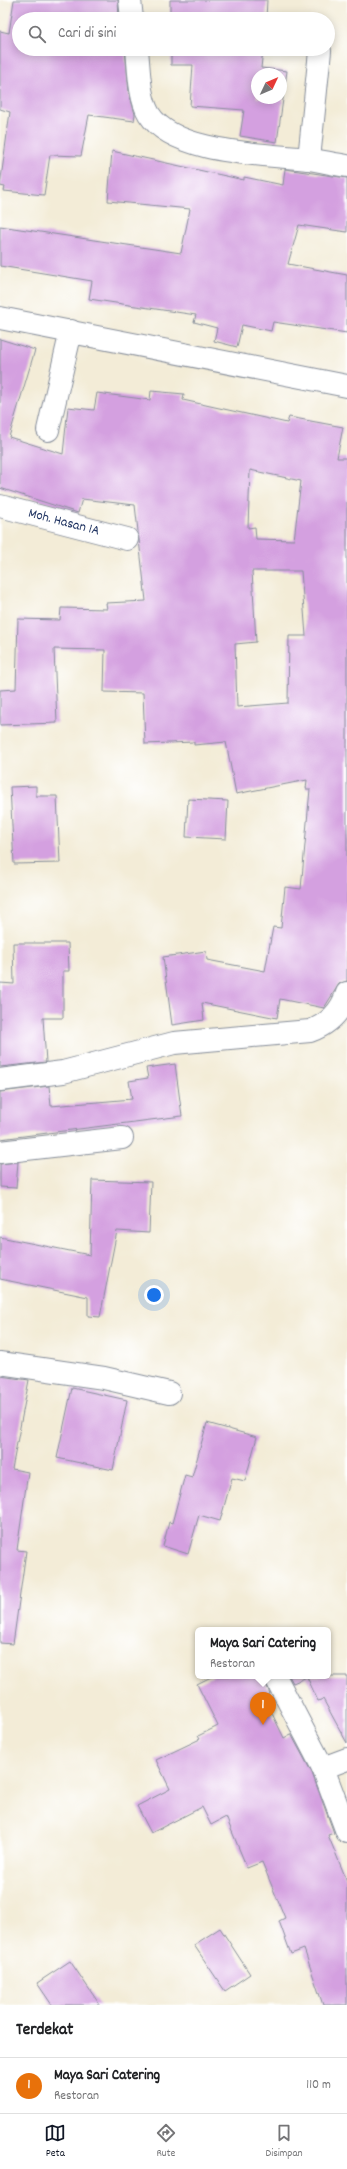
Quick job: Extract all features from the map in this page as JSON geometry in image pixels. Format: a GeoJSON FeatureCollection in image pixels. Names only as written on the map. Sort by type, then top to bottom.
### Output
{"type":"FeatureCollection","features":[{"type":"Feature","properties":{"kind":"street"},"geometry":{"type":"LineString","coordinates":[[130,0],[131,12]]}},
{"type":"Feature","properties":{"kind":"street"},"geometry":{"type":"LineString","coordinates":[[138,56],[144,103],[149,114],[165,131],[174,136],[233,153],[309,160],[347,166]]}},
{"type":"Feature","properties":{"kind":"street"},"geometry":{"type":"LineString","coordinates":[[309,160],[319,56]]}},
{"type":"Feature","properties":{"kind":"street"},"geometry":{"type":"LineString","coordinates":[[0,318],[347,386]]}},
{"type":"Feature","properties":{"kind":"street"},"geometry":{"type":"LineString","coordinates":[[48,430],[71,331]]}},
{"type":"Feature","properties":{"kind":"street","name":"Moh. Hasan 1A"},"geometry":{"type":"LineString","coordinates":[[0,506],[127,539]]}},
{"type":"Feature","properties":{"kind":"street"},"geometry":{"type":"LineString","coordinates":[[0,1080],[63,1072],[174,1043],[310,1031],[328,1023],[340,1010],[347,993]]}},
{"type":"Feature","properties":{"kind":"street"},"geometry":{"type":"LineString","coordinates":[[0,1152],[122,1138]]}},
{"type":"Feature","properties":{"kind":"street"},"geometry":{"type":"LineString","coordinates":[[0,1363],[104,1378],[169,1393]]}},
{"type":"Feature","properties":{"kind":"street"},"geometry":{"type":"LineString","coordinates":[[277,1679],[322,1768],[347,1832]]}},
{"type":"Feature","properties":{"kind":"street"},"geometry":{"type":"LineString","coordinates":[[322,1768],[347,1758]]}},
{"type":"Feature","properties":{"kind":"building"},"geometry":{"type":"Polygon","coordinates":[[[14,0],[118,0],[119,12],[12,12],[14,0]]]}},
{"type":"Feature","properties":{"kind":"building"},"geometry":{"type":"Polygon","coordinates":[[[170,0],[267,0],[266,12],[170,12],[170,0]]]}},
{"type":"Feature","properties":{"kind":"building"},"geometry":{"type":"Polygon","coordinates":[[[12,13],[12,56],[126,56],[129,93],[135,114],[134,121],[89,115],[81,156],[50,155],[44,195],[4,191],[5,187],[0,186],[10,112],[0,109],[0,31],[9,33],[12,13]]]}},
{"type":"Feature","properties":{"kind":"building"},"geometry":{"type":"Polygon","coordinates":[[[171,56],[262,56],[261,68],[251,68],[251,104],[282,104],[277,142],[240,136],[244,110],[190,106],[193,65],[171,65],[171,56]]]}},
{"type":"Feature","properties":{"kind":"building"},"geometry":{"type":"Polygon","coordinates":[[[112,151],[244,180],[244,177],[283,185],[285,169],[347,178],[347,232],[299,225],[288,264],[347,275],[347,333],[273,322],[271,331],[242,325],[237,347],[214,341],[217,328],[194,322],[196,315],[89,299],[92,281],[0,266],[0,226],[181,253],[190,209],[108,201],[112,151]]]}},
{"type":"Feature","properties":{"kind":"building"},"geometry":{"type":"Polygon","coordinates":[[[0,339],[35,350],[9,437],[63,454],[68,407],[94,410],[97,393],[150,400],[151,391],[184,394],[183,400],[287,423],[289,417],[343,427],[337,458],[347,458],[347,981],[339,984],[324,1008],[280,999],[277,1018],[202,1003],[204,1020],[172,1025],[163,957],[206,951],[207,960],[265,971],[273,927],[281,928],[285,887],[301,889],[310,789],[306,789],[307,780],[236,794],[226,742],[194,745],[194,742],[145,744],[143,693],[104,692],[105,650],[54,649],[57,723],[0,725],[0,690],[16,689],[18,619],[60,620],[61,608],[107,609],[106,603],[146,601],[135,505],[82,499],[78,513],[0,488],[0,339]],[[250,470],[248,528],[255,527],[256,539],[294,540],[301,481],[250,470]],[[252,571],[256,642],[235,644],[237,707],[288,703],[289,636],[306,636],[301,571],[252,571]]]}},
{"type":"Feature","properties":{"kind":"building"},"geometry":{"type":"Polygon","coordinates":[[[36,786],[36,796],[57,796],[60,863],[14,864],[10,787],[36,786]]]}},
{"type":"Feature","properties":{"kind":"building"},"geometry":{"type":"Polygon","coordinates":[[[188,799],[228,801],[226,839],[186,837],[188,799]]]}},
{"type":"Feature","properties":{"kind":"building"},"geometry":{"type":"Polygon","coordinates":[[[13,943],[68,943],[69,971],[63,971],[63,1018],[43,1018],[46,1062],[0,1067],[0,983],[14,984],[13,943]]]}},
{"type":"Feature","properties":{"kind":"building"},"geometry":{"type":"Polygon","coordinates":[[[175,1064],[182,1116],[0,1139],[0,1092],[49,1086],[51,1106],[132,1099],[129,1081],[148,1078],[146,1068],[175,1064]]]}},
{"type":"Feature","properties":{"kind":"building"},"geometry":{"type":"Polygon","coordinates":[[[18,1162],[16,1188],[0,1187],[0,1164],[18,1162]]]}},
{"type":"Feature","properties":{"kind":"building"},"geometry":{"type":"Polygon","coordinates":[[[92,1180],[151,1182],[149,1233],[117,1231],[100,1317],[88,1316],[88,1297],[0,1279],[0,1237],[90,1255],[92,1180]]]}},
{"type":"Feature","properties":{"kind":"building"},"geometry":{"type":"Polygon","coordinates":[[[0,1376],[29,1380],[12,1469],[28,1472],[17,1550],[26,1551],[13,1644],[0,1643],[0,1376]]]}},
{"type":"Feature","properties":{"kind":"building"},"geometry":{"type":"Polygon","coordinates":[[[72,1388],[127,1400],[113,1470],[57,1458],[72,1388]]]}},
{"type":"Feature","properties":{"kind":"building"},"geometry":{"type":"Polygon","coordinates":[[[207,1423],[257,1437],[245,1481],[232,1478],[220,1521],[199,1515],[188,1554],[163,1546],[169,1522],[172,1523],[185,1475],[192,1477],[207,1423]]]}},
{"type":"Feature","properties":{"kind":"building"},"geometry":{"type":"Polygon","coordinates":[[[331,1676],[347,1676],[347,1743],[323,1699],[318,1701],[308,1679],[331,1679],[331,1676]]]}},
{"type":"Feature","properties":{"kind":"building"},"geometry":{"type":"Polygon","coordinates":[[[207,1679],[264,1679],[270,1694],[264,1697],[284,1738],[291,1734],[312,1773],[334,1833],[328,1835],[347,1881],[347,2005],[323,2005],[304,1949],[291,1954],[279,1921],[285,1918],[262,1862],[247,1868],[226,1817],[211,1825],[202,1807],[151,1833],[137,1806],[170,1789],[156,1760],[200,1739],[198,1736],[218,1726],[197,1684],[207,1679]]]}},
{"type":"Feature","properties":{"kind":"building"},"geometry":{"type":"Polygon","coordinates":[[[291,1679],[302,1679],[293,1683],[291,1679]]]}},
{"type":"Feature","properties":{"kind":"building"},"geometry":{"type":"Polygon","coordinates":[[[220,1928],[250,1974],[225,1991],[194,1945],[220,1928]]]}},
{"type":"Feature","properties":{"kind":"building"},"geometry":{"type":"Polygon","coordinates":[[[70,1961],[100,2005],[52,2005],[37,1983],[70,1961]]]}},
{"type":"Feature","properties":{"kind":"place","name":"Maya Sari Catering"},"geometry":{"type":"Point","coordinates":[263,1725]}}]}
